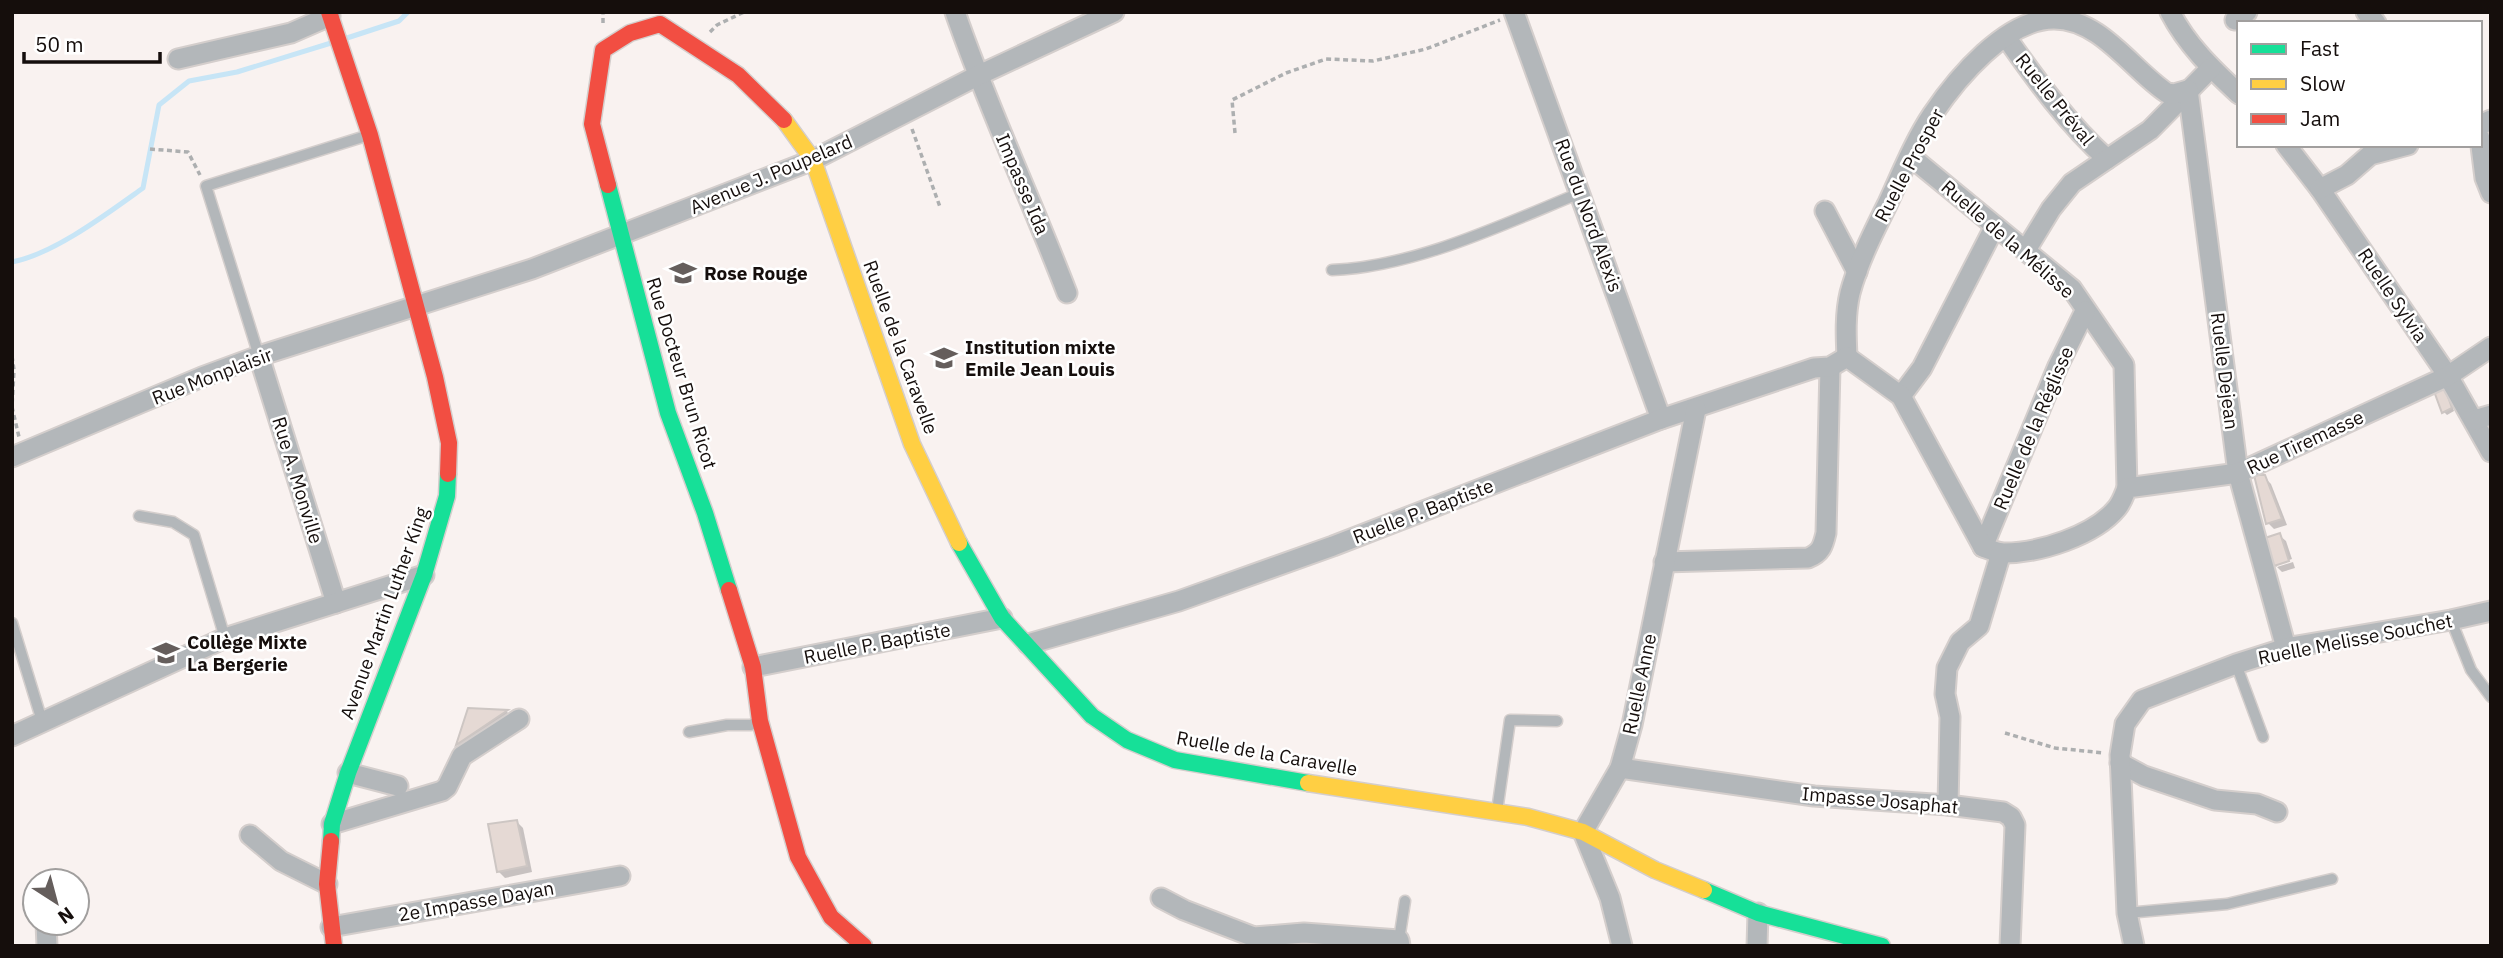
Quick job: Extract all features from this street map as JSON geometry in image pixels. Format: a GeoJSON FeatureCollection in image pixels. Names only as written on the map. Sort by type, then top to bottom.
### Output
{"type":"FeatureCollection","features":[{"type":"Feature","properties":{"kind":"street","name":"Impasse Ida"},"geometry":{"type":"LineString","coordinates":[[955,12],[977,76],[1067,293]]}},
{"type":"Feature","properties":{"kind":"street","name":"Avenue J. Poupelard"},"geometry":{"type":"LineString","coordinates":[[416,308],[531,270],[813,160],[977,76],[1114,12]]}},
{"type":"Feature","properties":{"kind":"street"},"geometry":{"type":"LineString","coordinates":[[2170,12],[2185,38],[2237,92]]}},
{"type":"Feature","properties":{"kind":"street","name":"Rue du Nord Alexis"},"geometry":{"type":"LineString","coordinates":[[1515,13],[1661,419]]}},
{"type":"Feature","properties":{"kind":"street"},"geometry":{"type":"LineString","coordinates":[[178,59],[291,33],[330,16]]}},
{"type":"Feature","properties":{"kind":"street","name":"Avenue Martin Luther King"},"geometry":{"type":"LineString","coordinates":[[330,16],[370,135],[435,377],[449,443],[447,496],[424,575],[348,773],[332,824],[327,884],[333,936]]}},
{"type":"Feature","properties":{"kind":"street","name":"Ruelle Prosper"},"geometry":{"type":"LineString","coordinates":[[1664,562],[1808,558],[1818,554],[1826,533],[1830,364],[1857,272],[1931,116],[1984,53],[2029,23],[2055,19],[2079,24],[2103,38],[2167,93],[2188,90]]}},
{"type":"Feature","properties":{"kind":"street","name":"Rue Docteur Brun Ricot"},"geometry":{"type":"LineString","coordinates":[[813,160],[784,120],[738,75],[660,24],[630,33],[603,50],[592,124],[668,413],[705,513],[752,667],[760,721],[798,857],[831,917],[864,946]]}},
{"type":"Feature","properties":{"kind":"street","name":"Ruelle Préval"},"geometry":{"type":"LineString","coordinates":[[2006,37],[2063,113],[2107,159]]}},
{"type":"Feature","properties":{"kind":"street"},"geometry":{"type":"LineString","coordinates":[[2026,250],[2051,209],[2072,183],[2150,130],[2211,68]]}},
{"type":"Feature","properties":{"kind":"street","name":"Ruelle Dejean"},"geometry":{"type":"LineString","coordinates":[[2188,90],[2238,473],[2286,648]]}},
{"type":"Feature","properties":{"kind":"street","name":"Ruelle Sylvia"},"geometry":{"type":"LineString","coordinates":[[2288,147],[2320,189],[2448,376],[2482,418],[2491,452]]}},
{"type":"Feature","properties":{"kind":"street"},"geometry":{"type":"LineString","coordinates":[[2320,189],[2347,175],[2370,155],[2400,147]]}},
{"type":"Feature","properties":{"kind":"street"},"geometry":{"type":"LineString","coordinates":[[2481,147],[2485,178],[2491,193]]}},
{"type":"Feature","properties":{"kind":"street","name":"Ruelle de la Mélisse"},"geometry":{"type":"LineString","coordinates":[[1910,156],[2072,289],[2124,365],[2127,488]]}},
{"type":"Feature","properties":{"kind":"street","name":"Ruelle de la Caravelle"},"geometry":{"type":"LineString","coordinates":[[813,160],[912,444],[954,534],[1002,618],[1092,716],[1127,740],[1175,760],[1528,817],[1583,832],[1655,870],[1758,913],[1882,946]]}},
{"type":"Feature","properties":{"kind":"street"},"geometry":{"type":"LineString","coordinates":[[1825,211],[1857,272]]}},
{"type":"Feature","properties":{"kind":"street"},"geometry":{"type":"LineString","coordinates":[[1901,396],[1922,368],[1995,226]]}},
{"type":"Feature","properties":{"kind":"street","name":"Rue Monplaisir"},"geometry":{"type":"LineString","coordinates":[[17,455],[202,377],[259,356],[416,308]]}},
{"type":"Feature","properties":{"kind":"street","name":"Ruelle de la Réglisse"},"geometry":{"type":"LineString","coordinates":[[1948,805],[1950,717],[1945,694],[1947,668],[1960,642],[1979,626],[1992,550],[2058,366],[2085,311]]}},
{"type":"Feature","properties":{"kind":"street","name":"Rue Tiremasse"},"geometry":{"type":"LineString","coordinates":[[2127,488],[2238,473],[2448,376],[2491,347]]}},
{"type":"Feature","properties":{"kind":"street","name":"Rue A. Monville"},"geometry":{"type":"LineString","coordinates":[[259,356],[336,603]]}},
{"type":"Feature","properties":{"kind":"street"},"geometry":{"type":"LineString","coordinates":[[1830,364],[1901,396],[1992,550],[2047,547],[2089,531],[2106,520],[2120,506],[2127,488]]}},
{"type":"Feature","properties":{"kind":"street","name":"Ruelle P. Baptiste"},"geometry":{"type":"LineString","coordinates":[[1028,644],[1179,601],[1320,551],[1661,419],[1830,364]]}},
{"type":"Feature","properties":{"kind":"street","name":"Ruelle Anne"},"geometry":{"type":"LineString","coordinates":[[1583,832],[1620,768],[1632,726],[1696,409]]}},
{"type":"Feature","properties":{"kind":"street"},"geometry":{"type":"LineString","coordinates":[[12,736],[225,638],[424,575]]}},
{"type":"Feature","properties":{"kind":"street","name":"Ruelle Melisse Souchet"},"geometry":{"type":"LineString","coordinates":[[2134,946],[2127,913],[2120,759],[2125,724],[2142,700],[2286,648],[2491,611]]}},
{"type":"Feature","properties":{"kind":"street","name":"Ruelle P. Baptiste"},"geometry":{"type":"LineString","coordinates":[[752,667],[1002,618]]}},
{"type":"Feature","properties":{"kind":"street"},"geometry":{"type":"LineString","coordinates":[[332,824],[442,791],[447,787],[462,756],[519,719]]}},
{"type":"Feature","properties":{"kind":"street"},"geometry":{"type":"LineString","coordinates":[[2120,759],[2144,776],[2215,800],[2257,804],[2277,812]]}},
{"type":"Feature","properties":{"kind":"street","name":"Impasse Josaphat"},"geometry":{"type":"LineString","coordinates":[[1620,768],[1814,796],[1948,805],[2003,812],[2011,817],[2015,825],[2010,946]]}},
{"type":"Feature","properties":{"kind":"street"},"geometry":{"type":"LineString","coordinates":[[348,773],[398,786]]}},
{"type":"Feature","properties":{"kind":"street"},"geometry":{"type":"LineString","coordinates":[[1583,832],[1610,898],[1622,946]]}},
{"type":"Feature","properties":{"kind":"street"},"geometry":{"type":"LineString","coordinates":[[250,835],[281,860],[327,884]]}},
{"type":"Feature","properties":{"kind":"street","name":"2e Impasse Dayan"},"geometry":{"type":"LineString","coordinates":[[333,936],[620,876]]}},
{"type":"Feature","properties":{"kind":"street"},"geometry":{"type":"LineString","coordinates":[[1161,898],[1254,937],[1304,933],[1399,943]]}},
{"type":"Feature","properties":{"kind":"street"},"geometry":{"type":"LineString","coordinates":[[1756,946],[1758,913]]}},
{"type":"Feature","properties":{"kind":"lane"},"geometry":{"type":"LineString","coordinates":[[259,356],[206,186],[370,135]]}},
{"type":"Feature","properties":{"kind":"lane"},"geometry":{"type":"LineString","coordinates":[[1332,270],[1352,269],[1434,250],[1581,193]]}},
{"type":"Feature","properties":{"kind":"lane"},"geometry":{"type":"LineString","coordinates":[[139,516],[173,522],[194,535],[225,638]]}},
{"type":"Feature","properties":{"kind":"lane"},"geometry":{"type":"LineString","coordinates":[[2451,620],[2471,670],[2491,697]]}},
{"type":"Feature","properties":{"kind":"lane"},"geometry":{"type":"LineString","coordinates":[[12,623],[42,721]]}},
{"type":"Feature","properties":{"kind":"lane"},"geometry":{"type":"LineString","coordinates":[[2236,664],[2263,737]]}},
{"type":"Feature","properties":{"kind":"lane"},"geometry":{"type":"LineString","coordinates":[[1497,812],[1510,720],[1557,721]]}},
{"type":"Feature","properties":{"kind":"lane"},"geometry":{"type":"LineString","coordinates":[[690,732],[727,725],[751,725],[760,721]]}},
{"type":"Feature","properties":{"kind":"lane"},"geometry":{"type":"LineString","coordinates":[[2127,913],[2227,904],[2332,879]]}},
{"type":"Feature","properties":{"kind":"lane"},"geometry":{"type":"LineString","coordinates":[[1399,943],[1405,901]]}},
{"type":"Feature","properties":{"kind":"path"},"geometry":{"type":"LineString","coordinates":[[697,48],[717,24],[744,12]]}},
{"type":"Feature","properties":{"kind":"path"},"geometry":{"type":"LineString","coordinates":[[1235,133],[1232,100],[1286,73],[1326,59],[1373,61],[1426,49],[1515,13]]}},
{"type":"Feature","properties":{"kind":"path"},"geometry":{"type":"LineString","coordinates":[[906,114],[940,207]]}},
{"type":"Feature","properties":{"kind":"path"},"geometry":{"type":"LineString","coordinates":[[150,149],[188,152],[206,186]]}},
{"type":"Feature","properties":{"kind":"path"},"geometry":{"type":"LineString","coordinates":[[12,356],[15,370],[12,407],[17,455]]}},
{"type":"Feature","properties":{"kind":"path"},"geometry":{"type":"LineString","coordinates":[[2005,733],[2055,748],[2120,759]]}},
{"type":"Feature","properties":{"kind":"building"},"geometry":{"type":"Polygon","coordinates":[[[2442,380],[2452,408],[2442,413],[2431,383],[2442,380]]]}},
{"type":"Feature","properties":{"kind":"building"},"geometry":{"type":"Polygon","coordinates":[[[2254,475],[2265,475],[2282,519],[2266,524],[2254,475]]]}},
{"type":"Feature","properties":{"kind":"building"},"geometry":{"type":"Polygon","coordinates":[[[2280,533],[2289,561],[2274,566],[2265,538],[2280,533]]]}},
{"type":"Feature","properties":{"kind":"building"},"geometry":{"type":"Polygon","coordinates":[[[468,708],[508,710],[456,745],[468,708]]]}},
{"type":"Feature","properties":{"kind":"building"},"geometry":{"type":"Polygon","coordinates":[[[517,820],[527,866],[497,872],[488,824],[517,820]]]}},
{"type":"Feature","properties":{"kind":"waterway"},"geometry":{"type":"LineString","coordinates":[[347,38],[399,21],[408,12]]}},
{"type":"Feature","properties":{"kind":"waterway"},"geometry":{"type":"LineString","coordinates":[[12,262],[28,258],[63,242],[143,188],[159,105],[189,81],[237,72],[331,43]]}},
{"type":"Feature","properties":{"kind":"traffic: fast"},"geometry":{"type":"LineString","coordinates":[[608,185],[668,413],[705,513],[729,590]]}},
{"type":"Feature","properties":{"kind":"traffic: fast"},"geometry":{"type":"LineString","coordinates":[[331,841],[332,824],[348,773],[424,575],[447,496],[448,474]]}},
{"type":"Feature","properties":{"kind":"traffic: fast"},"geometry":{"type":"LineString","coordinates":[[959,543],[1002,618],[1092,716],[1127,740],[1175,760],[1308,783]]}},
{"type":"Feature","properties":{"kind":"traffic: fast"},"geometry":{"type":"LineString","coordinates":[[1704,890],[1758,913],[1882,946]]}},
{"type":"Feature","properties":{"kind":"traffic: slow"},"geometry":{"type":"LineString","coordinates":[[784,120],[813,160],[912,444],[959,543]]}},
{"type":"Feature","properties":{"kind":"traffic: slow"},"geometry":{"type":"LineString","coordinates":[[1308,783],[1528,817],[1583,832],[1655,870],[1704,890]]}},
{"type":"Feature","properties":{"kind":"traffic: jam"},"geometry":{"type":"LineString","coordinates":[[329,12],[370,135],[435,377],[449,443],[448,474]]}},
{"type":"Feature","properties":{"kind":"traffic: jam"},"geometry":{"type":"LineString","coordinates":[[608,185],[592,124],[603,50],[630,33],[660,24],[738,75],[784,120]]}},
{"type":"Feature","properties":{"kind":"traffic: jam"},"geometry":{"type":"LineString","coordinates":[[729,590],[753,667],[760,721],[798,857],[831,917],[864,946]]}},
{"type":"Feature","properties":{"kind":"traffic: jam"},"geometry":{"type":"LineString","coordinates":[[331,841],[327,884],[334,946]]}},
{"type":"Feature","properties":{"kind":"place","name":"Rose Rouge"},"geometry":{"type":"Point","coordinates":[683,273]}},
{"type":"Feature","properties":{"kind":"place","name":"Institution mixte Emile Jean Louis"},"geometry":{"type":"Point","coordinates":[944,358]}},
{"type":"Feature","properties":{"kind":"place","name":"Collège Mixte La Bergerie"},"geometry":{"type":"Point","coordinates":[166,653]}}]}
